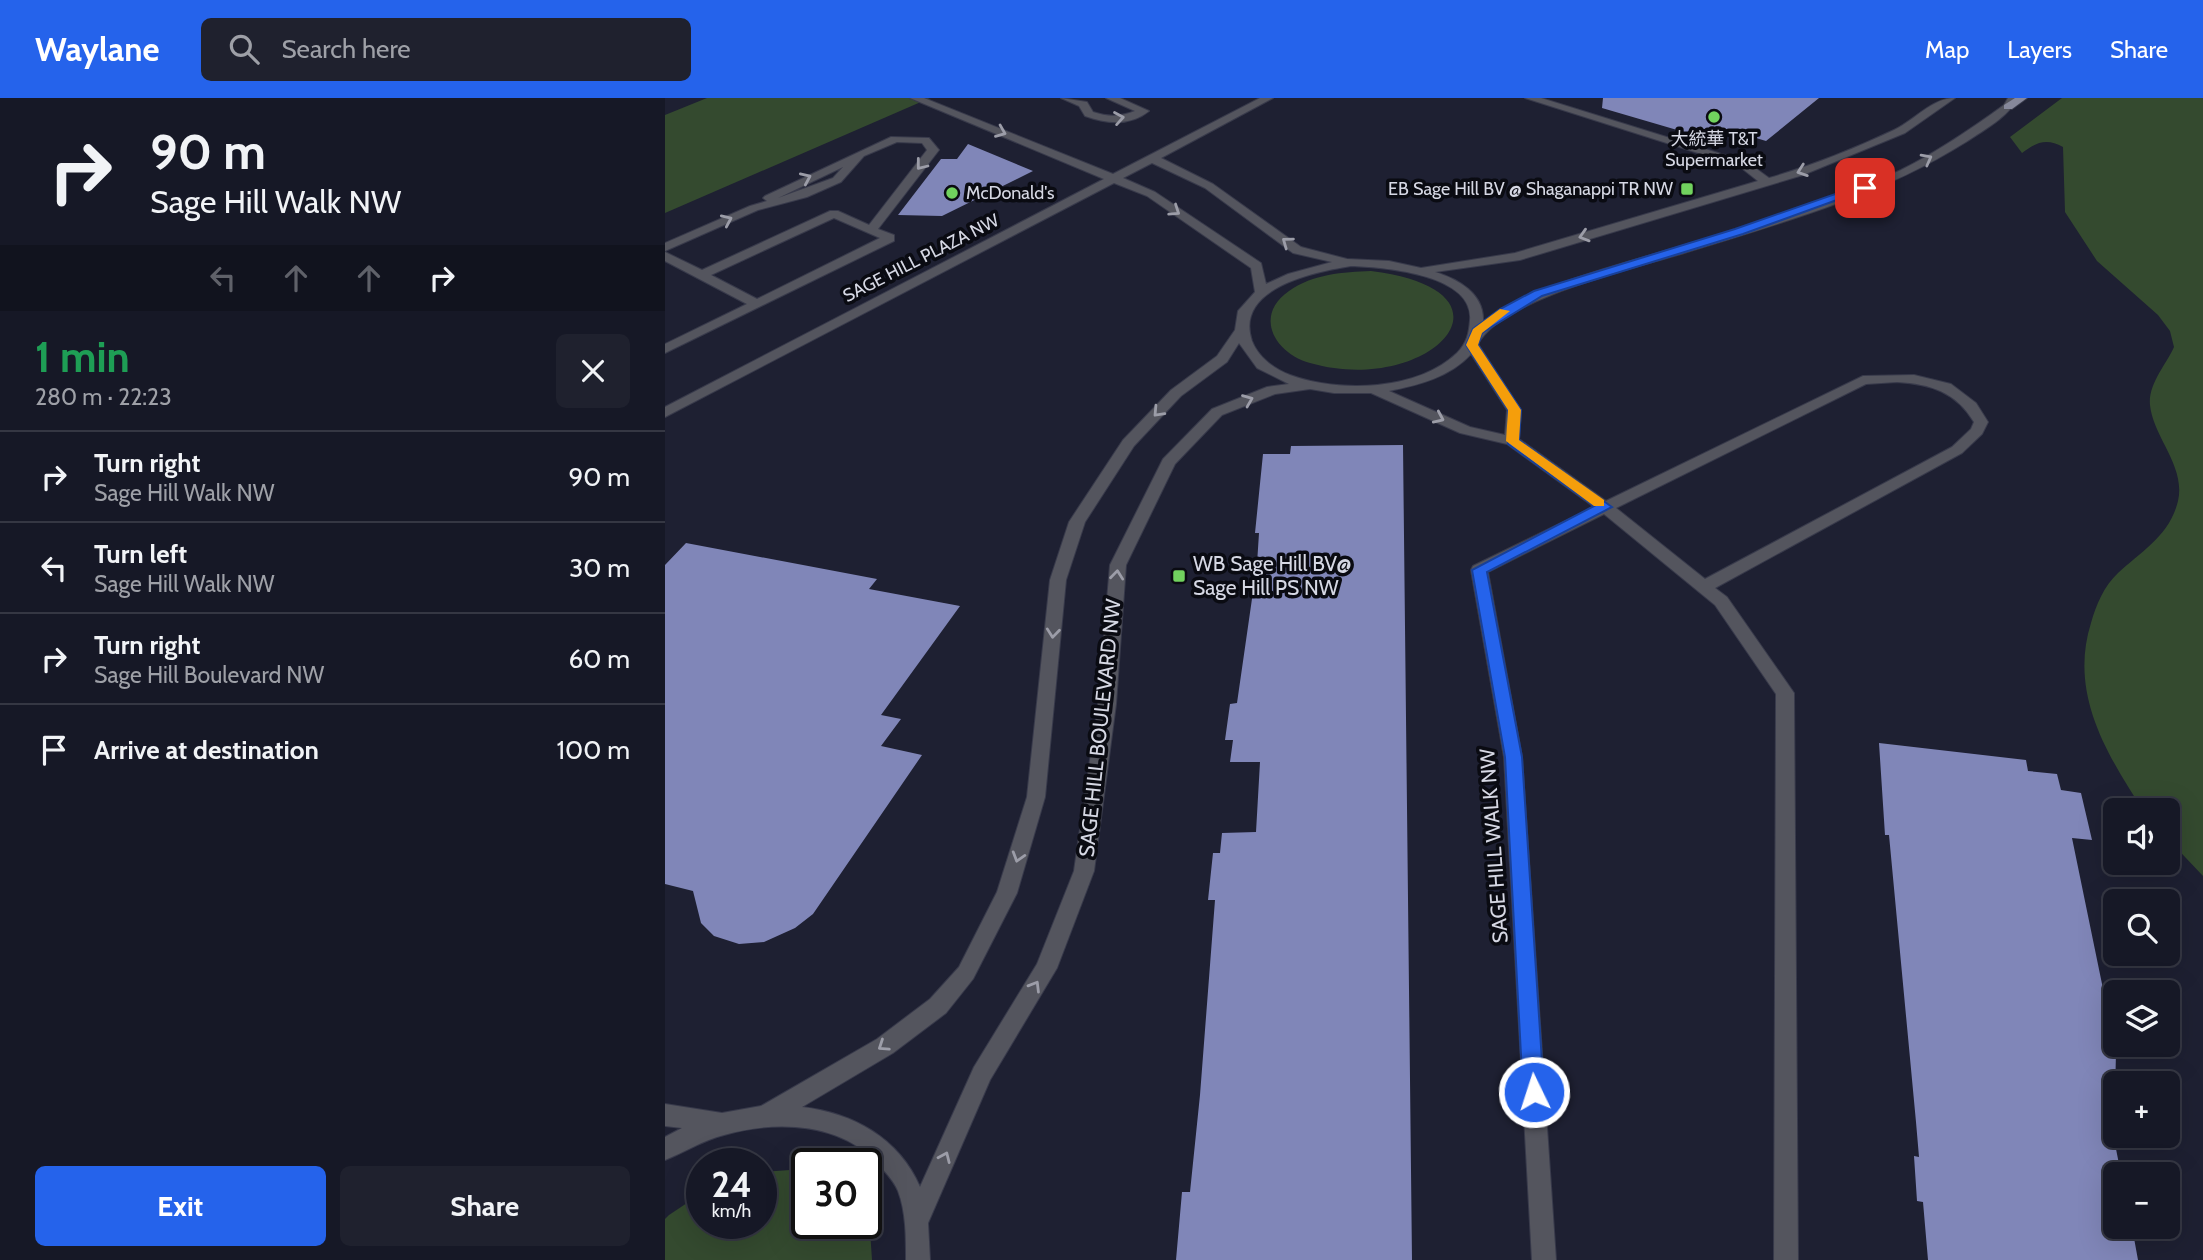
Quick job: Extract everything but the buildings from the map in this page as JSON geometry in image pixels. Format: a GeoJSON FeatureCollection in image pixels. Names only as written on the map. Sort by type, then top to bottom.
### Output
{"type":"FeatureCollection","features":[{"type":"Feature","properties":{"kind":"main road"},"geometry":{"type":"LineString","coordinates":[[2010,102],[2022,98]]}},
{"type":"Feature","properties":{"kind":"street"},"geometry":{"type":"LineString","coordinates":[[915,98],[1151,194],[1257,266],[1261,292]]}},
{"type":"Feature","properties":{"kind":"street"},"geometry":{"type":"LineString","coordinates":[[1066,98],[1083,104],[1089,114],[1103,120],[1122,119],[1144,111],[1111,98]]}},
{"type":"Feature","properties":{"kind":"street","name":"SAGE HILL PLAZA NW"},"geometry":{"type":"LineString","coordinates":[[665,413],[1268,98]]}},
{"type":"Feature","properties":{"kind":"street"},"geometry":{"type":"LineString","coordinates":[[1530,98],[1743,164],[1766,182]]}},
{"type":"Feature","properties":{"kind":"street"},"geometry":{"type":"LineString","coordinates":[[1422,270],[1516,257],[1766,182],[1852,153],[1901,131],[1950,98]]}},
{"type":"Feature","properties":{"kind":"street"},"geometry":{"type":"LineString","coordinates":[[1241,331],[1248,350],[1267,368],[1311,385],[1333,389],[1376,390],[1418,381],[1451,366],[1475,338],[1504,311],[1538,293],[1739,232],[1890,179],[1959,143],[2010,102]]}},
{"type":"Feature","properties":{"kind":"street"},"geometry":{"type":"LineString","coordinates":[[665,247],[754,208],[803,195],[837,180],[860,154],[895,139],[925,139],[933,150],[871,230]]}},
{"type":"Feature","properties":{"kind":"street"},"geometry":{"type":"LineString","coordinates":[[1153,159],[1209,186],[1297,250],[1351,262]]}},
{"type":"Feature","properties":{"kind":"street"},"geometry":{"type":"LineString","coordinates":[[665,349],[890,238],[834,214],[701,275]]}},
{"type":"Feature","properties":{"kind":"street"},"geometry":{"type":"LineString","coordinates":[[665,257],[757,304]]}},
{"type":"Feature","properties":{"kind":"street"},"geometry":{"type":"LineString","coordinates":[[767,1115],[885,1046],[938,1006],[966,973],[1007,893],[1036,797],[1058,580],[1077,522],[1128,443],[1176,393],[1222,359],[1241,331],[1246,310],[1261,292],[1296,274],[1351,262],[1386,262],[1422,270],[1452,283],[1472,301],[1479,323],[1475,338],[1514,410],[1513,441]]}},
{"type":"Feature","properties":{"kind":"street"},"geometry":{"type":"LineString","coordinates":[[1605,507],[1863,380],[1919,377],[1944,386],[1975,408],[1981,422],[1977,431],[1957,450],[1705,586]]}},
{"type":"Feature","properties":{"kind":"street","name":"SAGE HILL BOULEVARD NW"},"geometry":{"type":"LineString","coordinates":[[918,1219],[982,1074],[1046,968],[1084,871],[1107,704],[1118,565],[1168,462],[1217,412],[1272,390],[1311,385]]}},
{"type":"Feature","properties":{"kind":"street"},"geometry":{"type":"LineString","coordinates":[[1376,390],[1465,430],[1513,441],[1605,507],[1721,601],[1785,693],[1786,1260]]}},
{"type":"Feature","properties":{"kind":"street","name":"SAGE HILL WALK NW"},"geometry":{"type":"LineString","coordinates":[[1544,1260],[1513,757],[1479,570],[1605,507]]}},
{"type":"Feature","properties":{"kind":"street"},"geometry":{"type":"LineString","coordinates":[[665,1115],[722,1124]]}},
{"type":"Feature","properties":{"kind":"street"},"geometry":{"type":"LineString","coordinates":[[665,1149],[722,1124],[767,1115],[821,1119],[866,1138],[900,1172],[918,1219],[918,1260]]}},
{"type":"Feature","properties":{"kind":"green space"},"geometry":{"type":"Polygon","coordinates":[[[707,98],[930,98],[665,213],[665,115],[707,98]]]}},
{"type":"Feature","properties":{"kind":"green space"},"geometry":{"type":"Polygon","coordinates":[[[2062,98],[2203,98],[2203,876],[2180,852],[2180,798],[2135,798],[2116,767],[2095,721],[2085,674],[2085,649],[2098,603],[2113,578],[2162,533],[2169,524],[2178,501],[2177,476],[2152,417],[2150,405],[2155,382],[2174,347],[2170,331],[2158,315],[2097,261],[2065,212],[2063,147],[2042,142],[2022,153],[2010,137],[2062,98]]]}},
{"type":"Feature","properties":{"kind":"green space"},"geometry":{"type":"Polygon","coordinates":[[[1371,271],[1419,282],[1446,299],[1453,318],[1445,337],[1424,354],[1392,366],[1353,370],[1310,363],[1287,351],[1278,342],[1273,333],[1272,311],[1289,291],[1318,277],[1371,271]]]}},
{"type":"Feature","properties":{"kind":"green space"},"geometry":{"type":"Polygon","coordinates":[[[791,1170],[791,1239],[871,1239],[872,1260],[665,1260],[665,1219],[686,1204],[686,1239],[777,1239],[777,1171],[791,1170]]]}},
{"type":"Feature","properties":{"kind":"slow traffic"},"geometry":{"type":"LineString","coordinates":[[1504,311],[1477,331],[1472,345],[1514,410],[1513,441],[1599,503]]}},
{"type":"Feature","properties":{"kind":"place","name":"大統華 T&T Supermarket"},"geometry":{"type":"Point","coordinates":[1714,117]}},
{"type":"Feature","properties":{"kind":"place","name":"EB Sage Hill BV @ Shaganappi TR NW"},"geometry":{"type":"Point","coordinates":[1687,189]}},
{"type":"Feature","properties":{"kind":"place","name":"McDonald's"},"geometry":{"type":"Point","coordinates":[952,193]}},
{"type":"Feature","properties":{"kind":"place","name":"WB Sage Hill BV@ Sage Hill PS NW"},"geometry":{"type":"Point","coordinates":[1179,576]}},
{"type":"Feature","properties":{"kind":"route"},"geometry":{"type":"LineString","coordinates":[[1534,1092],[1513,757],[1479,570],[1605,507],[1513,441],[1514,410],[1472,345],[1477,331],[1504,311],[1538,293],[1739,232],[1865,188]]}}]}
